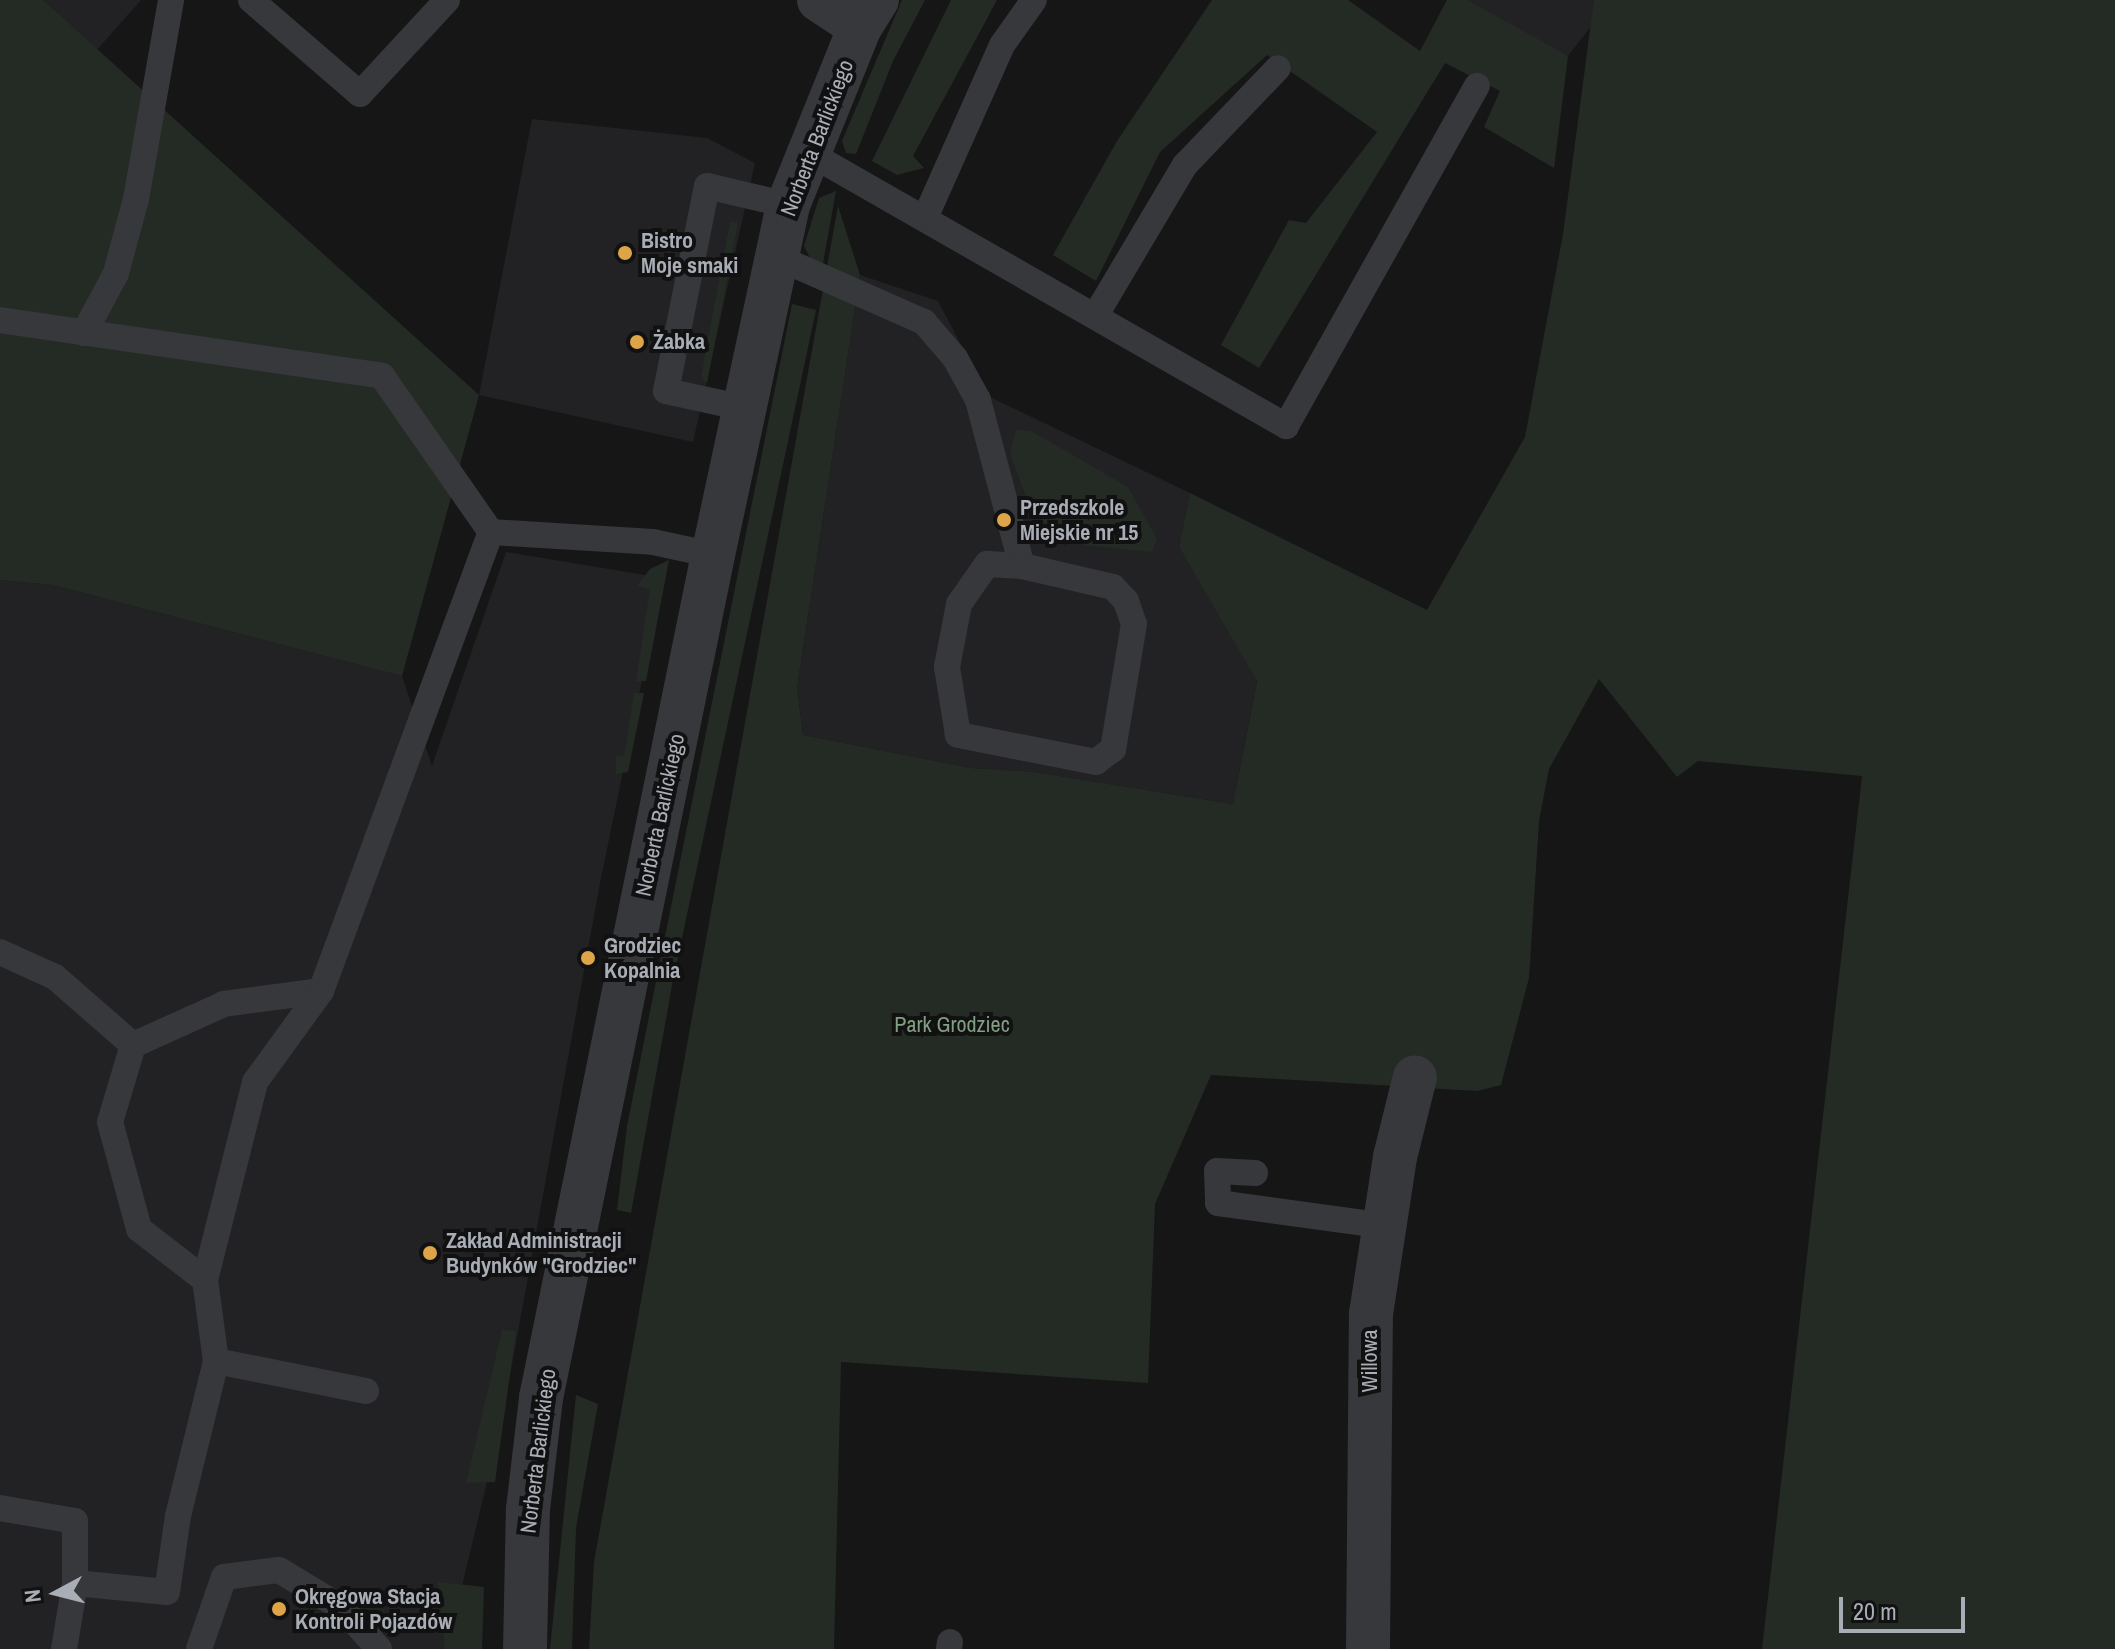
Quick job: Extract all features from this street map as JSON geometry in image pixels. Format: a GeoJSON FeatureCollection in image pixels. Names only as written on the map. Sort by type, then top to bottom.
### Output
{"type":"FeatureCollection","features":[{"type":"Feature","properties":{"kind":"street"},"geometry":{"type":"LineString","coordinates":[[819,0],[869,14]]}},
{"type":"Feature","properties":{"kind":"street","name":"Norberta Barlickiego"},"geometry":{"type":"LineString","coordinates":[[525,1649],[528,1509],[541,1398],[713,555],[788,205],[869,14]]}},
{"type":"Feature","properties":{"kind":"street","name":"Willowa"},"geometry":{"type":"LineString","coordinates":[[1368,1649],[1371,1314],[1415,1077]]}},
{"type":"Feature","properties":{"kind":"lane"},"geometry":{"type":"LineString","coordinates":[[84,333],[116,273],[136,199],[171,0]]}},
{"type":"Feature","properties":{"kind":"lane"},"geometry":{"type":"LineString","coordinates":[[251,0],[360,94],[447,0]]}},
{"type":"Feature","properties":{"kind":"lane"},"geometry":{"type":"LineString","coordinates":[[925,218],[1002,45],[1034,0]]}},
{"type":"Feature","properties":{"kind":"lane"},"geometry":{"type":"LineString","coordinates":[[1097,313],[1185,165],[1278,68]]}},
{"type":"Feature","properties":{"kind":"lane"},"geometry":{"type":"LineString","coordinates":[[809,153],[1097,313],[1286,426],[1477,86]]}},
{"type":"Feature","properties":{"kind":"lane"},"geometry":{"type":"LineString","coordinates":[[744,408],[666,391],[707,186],[788,205]]}},
{"type":"Feature","properties":{"kind":"lane"},"geometry":{"type":"LineString","coordinates":[[777,257],[924,322],[955,358],[978,400],[1022,566]]}},
{"type":"Feature","properties":{"kind":"lane"},"geometry":{"type":"LineString","coordinates":[[0,320],[382,376],[491,532]]}},
{"type":"Feature","properties":{"kind":"lane"},"geometry":{"type":"LineString","coordinates":[[491,532],[653,542],[713,555]]}},
{"type":"Feature","properties":{"kind":"lane"},"geometry":{"type":"LineString","coordinates":[[75,1583],[167,1592],[178,1516],[216,1361],[205,1280],[255,1082],[321,991],[491,532]]}},
{"type":"Feature","properties":{"kind":"lane"},"geometry":{"type":"LineString","coordinates":[[987,564],[1022,566],[1113,587],[1130,612],[1134,624],[1113,749],[1096,762],[958,735],[947,667],[959,604],[987,564]]}},
{"type":"Feature","properties":{"kind":"lane"},"geometry":{"type":"LineString","coordinates":[[0,952],[55,977],[133,1045]]}},
{"type":"Feature","properties":{"kind":"lane"},"geometry":{"type":"LineString","coordinates":[[205,1280],[139,1229],[110,1122],[133,1045],[224,1004],[321,991]]}},
{"type":"Feature","properties":{"kind":"lane"},"geometry":{"type":"LineString","coordinates":[[1255,1173],[1217,1171],[1218,1203],[1385,1226]]}},
{"type":"Feature","properties":{"kind":"lane"},"geometry":{"type":"LineString","coordinates":[[216,1361],[366,1391]]}},
{"type":"Feature","properties":{"kind":"lane"},"geometry":{"type":"LineString","coordinates":[[0,1508],[75,1521],[75,1583],[64,1649]]}},
{"type":"Feature","properties":{"kind":"lane"},"geometry":{"type":"LineString","coordinates":[[199,1649],[224,1577],[279,1570],[342,1608],[379,1649]]}},
{"type":"Feature","properties":{"kind":"shaded area"},"geometry":{"type":"Polygon","coordinates":[[[43,0],[141,0],[96,51],[43,0]]]}},
{"type":"Feature","properties":{"kind":"shaded area"},"geometry":{"type":"Polygon","coordinates":[[[1446,0],[1594,0],[1592,25],[1568,56],[1446,0]]]}},
{"type":"Feature","properties":{"kind":"shaded area"},"geometry":{"type":"Polygon","coordinates":[[[532,119],[707,138],[755,163],[693,442],[479,395],[532,119]]]}},
{"type":"Feature","properties":{"kind":"shaded area","name":"Przedszkole Miejskie nr 15"},"geometry":{"type":"Polygon","coordinates":[[[860,275],[938,301],[988,396],[1190,493],[1179,547],[1257,680],[1233,804],[1034,772],[971,768],[803,735],[797,688],[860,275]]]}},
{"type":"Feature","properties":{"kind":"shaded area"},"geometry":{"type":"Polygon","coordinates":[[[506,552],[663,578],[600,883],[502,1419],[447,1649],[0,1649],[0,580],[53,585],[402,676],[432,766],[506,552]]]}},
{"type":"Feature","properties":{"kind":"green space"},"geometry":{"type":"Polygon","coordinates":[[[0,0],[43,0],[479,395],[402,676],[53,585],[0,580],[0,0]]]}},
{"type":"Feature","properties":{"kind":"green space"},"geometry":{"type":"Polygon","coordinates":[[[902,0],[925,0],[893,61],[856,154],[846,153],[842,141],[902,0]]]}},
{"type":"Feature","properties":{"kind":"green space"},"geometry":{"type":"Polygon","coordinates":[[[951,0],[997,0],[913,156],[924,168],[897,175],[872,161],[951,0]]]}},
{"type":"Feature","properties":{"kind":"green space"},"geometry":{"type":"Polygon","coordinates":[[[1212,0],[1348,0],[1420,51],[1447,0],[1467,0],[1568,56],[1554,168],[1484,127],[1500,91],[1445,63],[1259,368],[1221,345],[1289,220],[1306,223],[1377,132],[1267,55],[1160,152],[1096,281],[1053,255],[1117,141],[1212,0]]]}},
{"type":"Feature","properties":{"kind":"green space","name":"Park Grodziec"},"geometry":{"type":"Polygon","coordinates":[[[1594,0],[2115,0],[2115,1649],[1762,1649],[1862,776],[1698,761],[1677,777],[1599,679],[1549,769],[1539,821],[1529,978],[1501,1085],[1477,1091],[1211,1075],[1155,1204],[1148,1383],[841,1362],[834,1649],[589,1649],[594,1562],[838,206],[860,275],[797,688],[803,735],[971,768],[1034,772],[1233,804],[1257,681],[1179,547],[1190,493],[1427,610],[1525,437],[1563,234],[1594,0]]]}},
{"type":"Feature","properties":{"kind":"green space"},"geometry":{"type":"Polygon","coordinates":[[[836,191],[823,263],[811,260],[804,246],[819,198],[836,191]]]}},
{"type":"Feature","properties":{"kind":"green space"},"geometry":{"type":"Polygon","coordinates":[[[730,222],[738,223],[707,383],[701,377],[730,222]]]}},
{"type":"Feature","properties":{"kind":"green space"},"geometry":{"type":"Polygon","coordinates":[[[792,304],[816,310],[673,980],[631,1213],[617,1210],[627,1126],[792,304]]]}},
{"type":"Feature","properties":{"kind":"green space"},"geometry":{"type":"Polygon","coordinates":[[[1016,430],[1031,431],[1128,487],[1157,539],[1152,552],[1084,545],[1051,531],[1028,502],[1010,454],[1016,430]]]}},
{"type":"Feature","properties":{"kind":"green space"},"geometry":{"type":"Polygon","coordinates":[[[669,560],[646,681],[636,681],[650,589],[637,586],[650,569],[669,560]]]}},
{"type":"Feature","properties":{"kind":"green space"},"geometry":{"type":"Polygon","coordinates":[[[634,693],[644,693],[628,772],[616,774],[616,756],[624,756],[634,693]]]}},
{"type":"Feature","properties":{"kind":"green space"},"geometry":{"type":"Polygon","coordinates":[[[502,1330],[516,1331],[495,1482],[466,1483],[502,1330]]]}},
{"type":"Feature","properties":{"kind":"green space"},"geometry":{"type":"Polygon","coordinates":[[[576,1395],[598,1404],[576,1528],[572,1649],[550,1649],[576,1395]]]}},
{"type":"Feature","properties":{"kind":"green space"},"geometry":{"type":"Polygon","coordinates":[[[438,1582],[484,1587],[482,1649],[445,1649],[438,1582]]]}},
{"type":"Feature","properties":{"kind":"place","name":"Bistro Moje smaki"},"geometry":{"type":"Point","coordinates":[625,253]}},
{"type":"Feature","properties":{"kind":"place","name":"Żabka"},"geometry":{"type":"Point","coordinates":[637,342]}},
{"type":"Feature","properties":{"kind":"place","name":"Przedszkole Miejskie nr 15"},"geometry":{"type":"Point","coordinates":[1004,520]}},
{"type":"Feature","properties":{"kind":"place","name":"Grodziec Kopalnia"},"geometry":{"type":"Point","coordinates":[588,958]}},
{"type":"Feature","properties":{"kind":"place","name":"Zakład Administracji Budynków \"Grodziec\""},"geometry":{"type":"Point","coordinates":[430,1253]}},
{"type":"Feature","properties":{"kind":"place","name":"Okręgowa Stacja Kontroli Pojazdów"},"geometry":{"type":"Point","coordinates":[279,1609]}}]}
